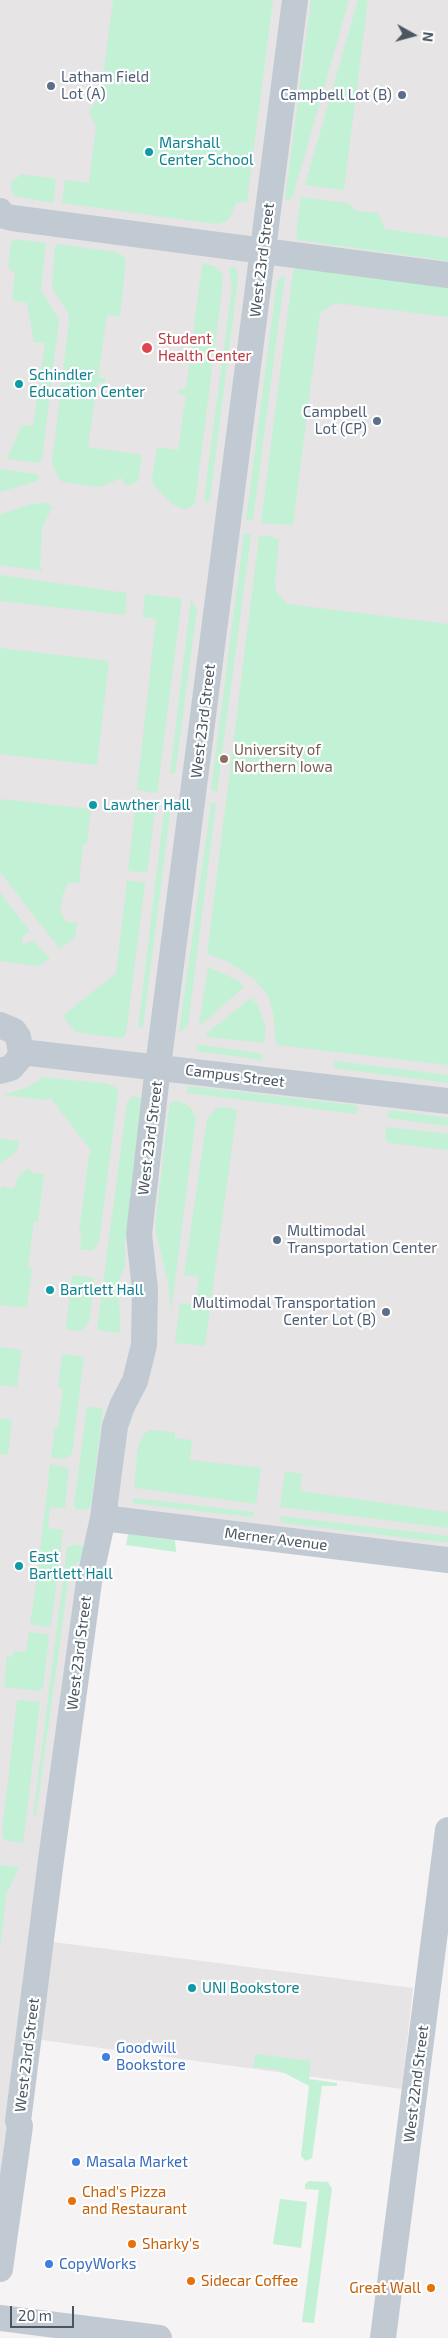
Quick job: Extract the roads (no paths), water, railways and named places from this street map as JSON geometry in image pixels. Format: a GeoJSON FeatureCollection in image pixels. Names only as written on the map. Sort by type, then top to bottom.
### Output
{"type":"FeatureCollection","features":[{"type":"Feature","properties":{"kind":"street","name":"West 23rd Street"},"geometry":{"type":"LineString","coordinates":[[0,2270],[20,2126],[18,2121],[51,1860],[89,1582],[103,1518],[115,1426],[122,1406],[135,1381],[144,1345],[145,1290],[138,1234],[295,0]]}},
{"type":"Feature","properties":{"kind":"street"},"geometry":{"type":"LineString","coordinates":[[0,211],[4,216],[12,218],[448,275]]}},
{"type":"Feature","properties":{"kind":"street"},"geometry":{"type":"LineString","coordinates":[[0,1025],[14,1031],[18,1037],[21,1052],[18,1060],[11,1068],[0,1071]]}},
{"type":"Feature","properties":{"kind":"street","name":"Campus Street"},"geometry":{"type":"LineString","coordinates":[[21,1052],[158,1066],[448,1101]]}},
{"type":"Feature","properties":{"kind":"street","name":"Merner Avenue"},"geometry":{"type":"LineString","coordinates":[[103,1518],[448,1560]]}},
{"type":"Feature","properties":{"kind":"street","name":"West 22nd Street"},"geometry":{"type":"LineString","coordinates":[[383,2338],[448,1830]]}},
{"type":"Feature","properties":{"kind":"street"},"geometry":{"type":"LineString","coordinates":[[9,2320],[159,2338]]}},
{"type":"Feature","properties":{"kind":"place","name":"Latham Field Lot (A)"},"geometry":{"type":"Point","coordinates":[51,86]}},
{"type":"Feature","properties":{"kind":"place","name":"Campbell Lot (B)"},"geometry":{"type":"Point","coordinates":[402,95]}},
{"type":"Feature","properties":{"kind":"place","name":"Marshall Center School"},"geometry":{"type":"Point","coordinates":[149,152]}},
{"type":"Feature","properties":{"kind":"place","name":"Student Health Center"},"geometry":{"type":"Point","coordinates":[147,348]}},
{"type":"Feature","properties":{"kind":"place","name":"Schindler Education Center"},"geometry":{"type":"Point","coordinates":[19,384]}},
{"type":"Feature","properties":{"kind":"place","name":"Campbell Lot (CP)"},"geometry":{"type":"Point","coordinates":[377,421]}},
{"type":"Feature","properties":{"kind":"place","name":"University of Northern Iowa"},"geometry":{"type":"Point","coordinates":[224,759]}},
{"type":"Feature","properties":{"kind":"place","name":"Lawther Hall"},"geometry":{"type":"Point","coordinates":[93,805]}},
{"type":"Feature","properties":{"kind":"place","name":"Multimodal Transportation Center"},"geometry":{"type":"Point","coordinates":[277,1240]}},
{"type":"Feature","properties":{"kind":"place","name":"Bartlett Hall"},"geometry":{"type":"Point","coordinates":[50,1290]}},
{"type":"Feature","properties":{"kind":"place","name":"Multimodal Transportation Center Lot (B)"},"geometry":{"type":"Point","coordinates":[386,1312]}},
{"type":"Feature","properties":{"kind":"place","name":"East Bartlett Hall"},"geometry":{"type":"Point","coordinates":[19,1566]}},
{"type":"Feature","properties":{"kind":"place","name":"UNI Bookstore"},"geometry":{"type":"Point","coordinates":[192,1988]}},
{"type":"Feature","properties":{"kind":"place","name":"Goodwill Bookstore"},"geometry":{"type":"Point","coordinates":[106,2057]}},
{"type":"Feature","properties":{"kind":"place","name":"Masala Market"},"geometry":{"type":"Point","coordinates":[76,2162]}},
{"type":"Feature","properties":{"kind":"place","name":"Chad's Pizza and Restaurant"},"geometry":{"type":"Point","coordinates":[72,2201]}},
{"type":"Feature","properties":{"kind":"place","name":"Sharky's"},"geometry":{"type":"Point","coordinates":[132,2244]}},
{"type":"Feature","properties":{"kind":"place","name":"CopyWorks"},"geometry":{"type":"Point","coordinates":[49,2264]}},
{"type":"Feature","properties":{"kind":"place","name":"Sidecar Coffee"},"geometry":{"type":"Point","coordinates":[191,2281]}},
{"type":"Feature","properties":{"kind":"place","name":"Great Wall"},"geometry":{"type":"Point","coordinates":[431,2288]}}]}
